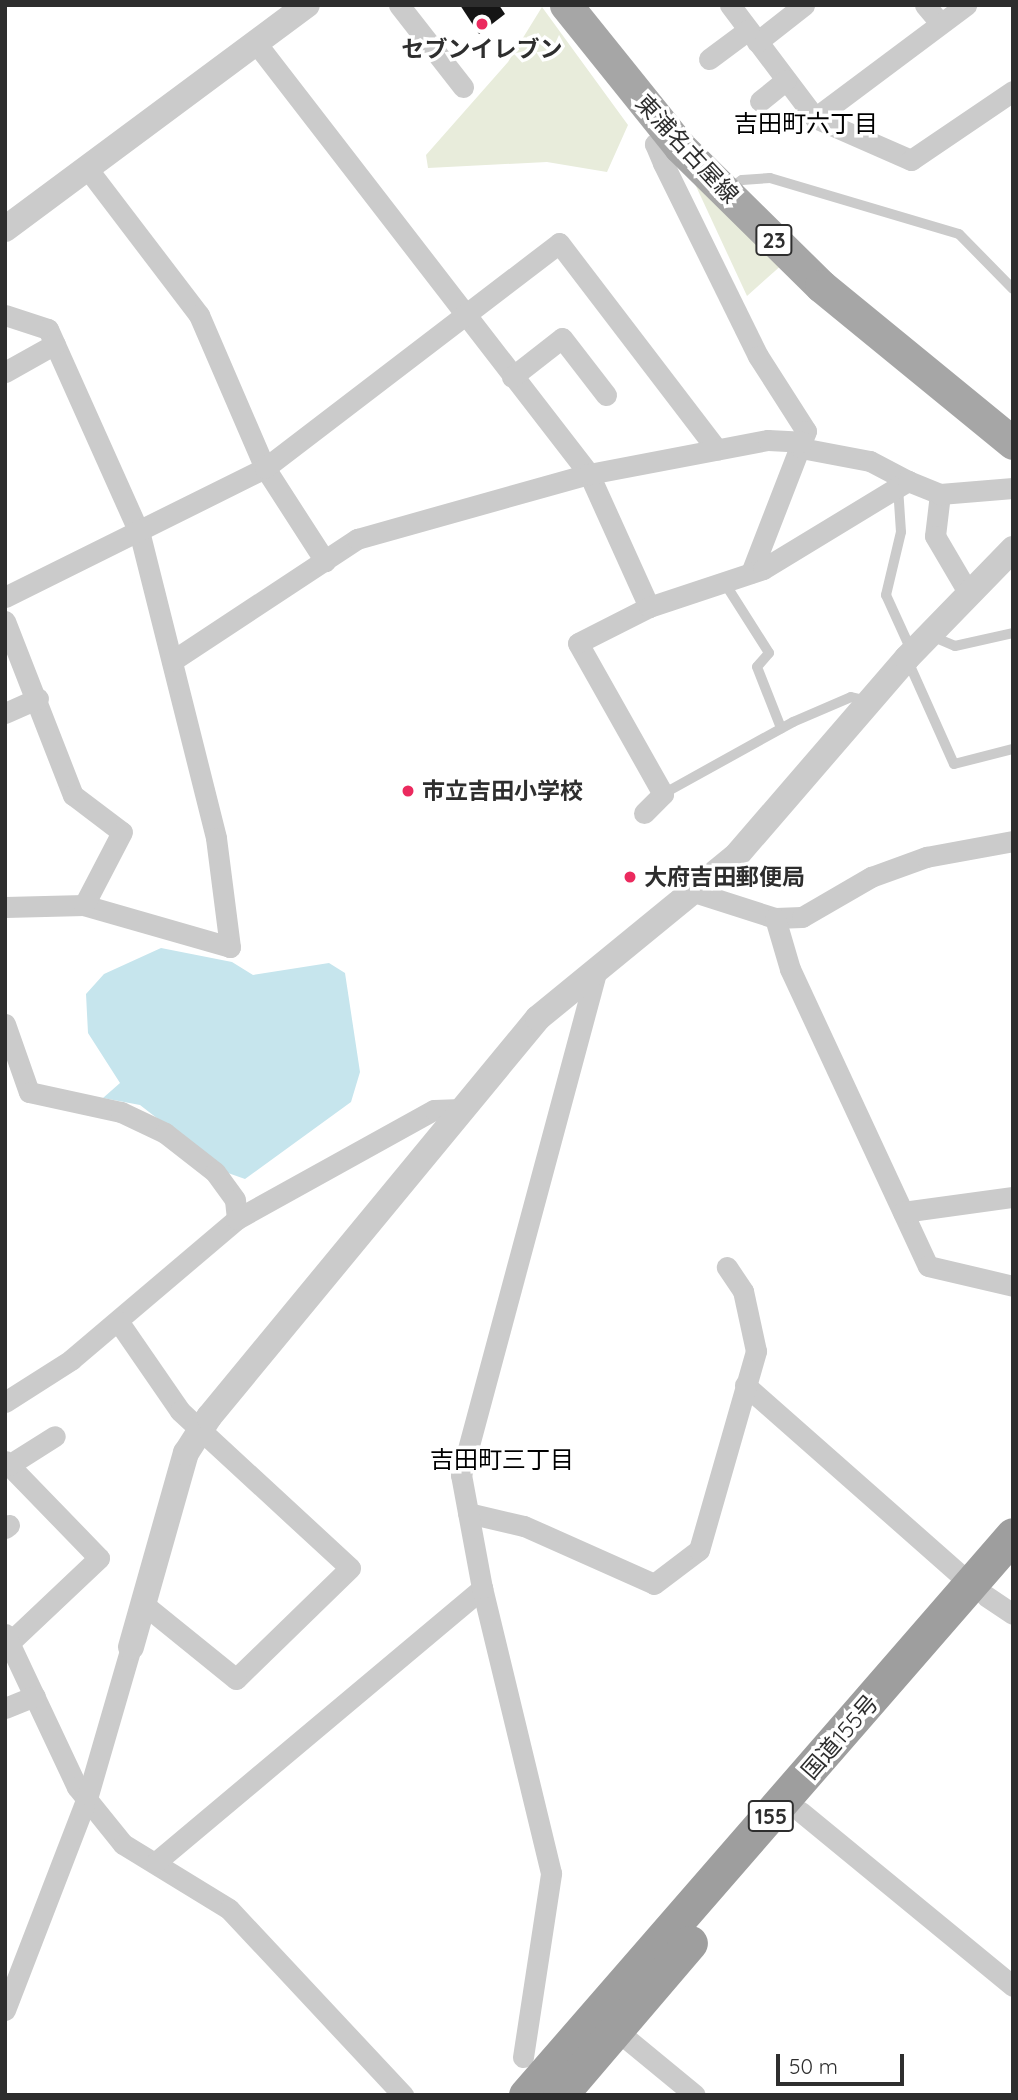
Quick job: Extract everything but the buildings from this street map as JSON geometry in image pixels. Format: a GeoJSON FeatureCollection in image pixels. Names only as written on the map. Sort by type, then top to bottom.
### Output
{"type":"FeatureCollection","features":[{"type":"Feature","properties":{"kind":"highway","name":"国道155号"},"geometry":{"type":"LineString","coordinates":[[526,2095],[990,1598],[1013,1535]]}},
{"type":"Feature","properties":{"kind":"highway","name":"国道155号"},"geometry":{"type":"LineString","coordinates":[[560,2095],[801,1812],[990,1598],[1013,1565]]}},
{"type":"Feature","properties":{"kind":"main road","name":"東浦名古屋線"},"geometry":{"type":"LineString","coordinates":[[566,5],[668,133],[725,192],[821,286],[1013,443]]}},
{"type":"Feature","properties":{"kind":"street"},"geometry":{"type":"LineString","coordinates":[[5,229],[90,172],[307,5]]}},
{"type":"Feature","properties":{"kind":"street"},"geometry":{"type":"LineString","coordinates":[[399,5],[463,87]]}},
{"type":"Feature","properties":{"kind":"street"},"geometry":{"type":"LineString","coordinates":[[730,5],[815,118],[919,160],[1013,91]]}},
{"type":"Feature","properties":{"kind":"street"},"geometry":{"type":"LineString","coordinates":[[709,59],[804,5]]}},
{"type":"Feature","properties":{"kind":"street"},"geometry":{"type":"LineString","coordinates":[[925,5],[940,23]]}},
{"type":"Feature","properties":{"kind":"street"},"geometry":{"type":"LineString","coordinates":[[815,118],[966,5]]}},
{"type":"Feature","properties":{"kind":"street"},"geometry":{"type":"LineString","coordinates":[[256,43],[464,316],[589,474],[649,607]]}},
{"type":"Feature","properties":{"kind":"street"},"geometry":{"type":"LineString","coordinates":[[760,101],[786,80]]}},
{"type":"Feature","properties":{"kind":"street"},"geometry":{"type":"LineString","coordinates":[[668,133],[655,144],[663,163],[758,356],[802,418],[801,445],[751,573]]}},
{"type":"Feature","properties":{"kind":"street"},"geometry":{"type":"LineString","coordinates":[[90,172],[199,315],[265,468],[325,561]]}},
{"type":"Feature","properties":{"kind":"street"},"geometry":{"type":"LineString","coordinates":[[5,597],[140,535],[265,468],[559,243],[716,450]]}},
{"type":"Feature","properties":{"kind":"street"},"geometry":{"type":"LineString","coordinates":[[5,314],[48,329],[140,535],[216,838],[230,947],[84,905],[5,907]]}},
{"type":"Feature","properties":{"kind":"street"},"geometry":{"type":"LineString","coordinates":[[512,377],[562,338],[606,395]]}},
{"type":"Feature","properties":{"kind":"street"},"geometry":{"type":"LineString","coordinates":[[5,372],[55,344]]}},
{"type":"Feature","properties":{"kind":"street"},"geometry":{"type":"LineString","coordinates":[[172,661],[357,539],[589,474],[768,439],[870,461],[903,484],[940,494],[1013,488]]}},
{"type":"Feature","properties":{"kind":"street"},"geometry":{"type":"LineString","coordinates":[[644,813],[663,794],[577,650],[578,643],[649,607],[751,573],[903,484]]}},
{"type":"Feature","properties":{"kind":"street"},"geometry":{"type":"LineString","coordinates":[[940,494],[935,536],[969,594]]}},
{"type":"Feature","properties":{"kind":"street"},"geometry":{"type":"LineString","coordinates":[[5,2010],[13,1968],[88,1795],[186,1453],[200,1428],[538,1018],[737,855],[868,701],[1013,549]]}},
{"type":"Feature","properties":{"kind":"street"},"geometry":{"type":"LineString","coordinates":[[5,621],[38,698],[73,795],[122,832],[84,905]]}},
{"type":"Feature","properties":{"kind":"street"},"geometry":{"type":"LineString","coordinates":[[5,713],[38,698]]}},
{"type":"Feature","properties":{"kind":"street"},"geometry":{"type":"LineString","coordinates":[[694,892],[775,918],[802,917],[871,877],[926,858],[1013,841]]}},
{"type":"Feature","properties":{"kind":"street"},"geometry":{"type":"LineString","coordinates":[[775,918],[790,969],[928,1266],[1013,1286]]}},
{"type":"Feature","properties":{"kind":"street"},"geometry":{"type":"LineString","coordinates":[[523,2057],[551,1873],[482,1588],[461,1475],[597,970]]}},
{"type":"Feature","properties":{"kind":"street"},"geometry":{"type":"LineString","coordinates":[[5,1024],[29,1092],[121,1112],[165,1133],[215,1172],[235,1200],[237,1219]]}},
{"type":"Feature","properties":{"kind":"street"},"geometry":{"type":"LineString","coordinates":[[5,1402],[118,1321],[237,1219],[435,1110],[461,1110]]}},
{"type":"Feature","properties":{"kind":"street"},"geometry":{"type":"LineString","coordinates":[[903,1212],[1013,1197]]}},
{"type":"Feature","properties":{"kind":"street"},"geometry":{"type":"LineString","coordinates":[[468,1513],[524,1526],[654,1584],[699,1550],[756,1351],[743,1291],[727,1267]]}},
{"type":"Feature","properties":{"kind":"street"},"geometry":{"type":"LineString","coordinates":[[118,1321],[180,1411],[350,1568],[236,1679],[142,1604]]}},
{"type":"Feature","properties":{"kind":"street"},"geometry":{"type":"LineString","coordinates":[[745,1385],[990,1598]]}},
{"type":"Feature","properties":{"kind":"street"},"geometry":{"type":"LineString","coordinates":[[55,1436],[7,1463],[34,1483],[99,1558],[7,1638],[77,1787],[88,1795],[123,1844],[229,1909],[402,2095]]}},
{"type":"Feature","properties":{"kind":"street"},"geometry":{"type":"LineString","coordinates":[[156,1863],[482,1588]]}},
{"type":"Feature","properties":{"kind":"street"},"geometry":{"type":"LineString","coordinates":[[5,1708],[36,1696]]}},
{"type":"Feature","properties":{"kind":"street"},"geometry":{"type":"LineString","coordinates":[[801,1812],[1013,1986]]}},
{"type":"Feature","properties":{"kind":"street"},"geometry":{"type":"LineString","coordinates":[[616,2030],[695,2095]]}},
{"type":"Feature","properties":{"kind":"lane"},"geometry":{"type":"LineString","coordinates":[[725,192],[742,180],[769,178],[959,234],[1013,289]]}},
{"type":"Feature","properties":{"kind":"lane"},"geometry":{"type":"LineString","coordinates":[[903,484],[901,532],[886,595],[916,648],[954,764],[1013,750]]}},
{"type":"Feature","properties":{"kind":"lane"},"geometry":{"type":"LineString","coordinates":[[724,582],[769,653],[757,667],[781,728]]}},
{"type":"Feature","properties":{"kind":"lane"},"geometry":{"type":"LineString","coordinates":[[916,648],[955,646],[1013,633]]}},
{"type":"Feature","properties":{"kind":"lane"},"geometry":{"type":"LineString","coordinates":[[663,794],[781,728],[851,697],[868,701]]}},
{"type":"Feature","properties":{"kind":"green space"},"geometry":{"type":"Polygon","coordinates":[[[542,7],[628,125],[607,172],[547,162],[428,168],[426,155],[508,62],[542,7]]]}},
{"type":"Feature","properties":{"kind":"green space"},"geometry":{"type":"Polygon","coordinates":[[[682,156],[784,263],[747,296],[682,156]]]}},
{"type":"Feature","properties":{"kind":"water"},"geometry":{"type":"Polygon","coordinates":[[[161,948],[232,962],[253,975],[329,963],[345,973],[360,1072],[351,1102],[245,1179],[228,1173],[140,1105],[103,1098],[120,1083],[88,1033],[86,994],[104,974],[161,948]]]}},
{"type":"Feature","properties":{"kind":"place","name":"セブンイレブン"},"geometry":{"type":"Point","coordinates":[482,24]}},
{"type":"Feature","properties":{"kind":"place","name":"市立吉田小学校"},"geometry":{"type":"Point","coordinates":[408,791]}},
{"type":"Feature","properties":{"kind":"place","name":"大府吉田郵便局"},"geometry":{"type":"Point","coordinates":[630,877]}},
{"type":"Feature","properties":{"kind":"district","name":"吉田町六丁目"},"geometry":{"type":"Point","coordinates":[806,124]}},
{"type":"Feature","properties":{"kind":"district","name":"吉田町三丁目"},"geometry":{"type":"Point","coordinates":[502,1460]}}]}
